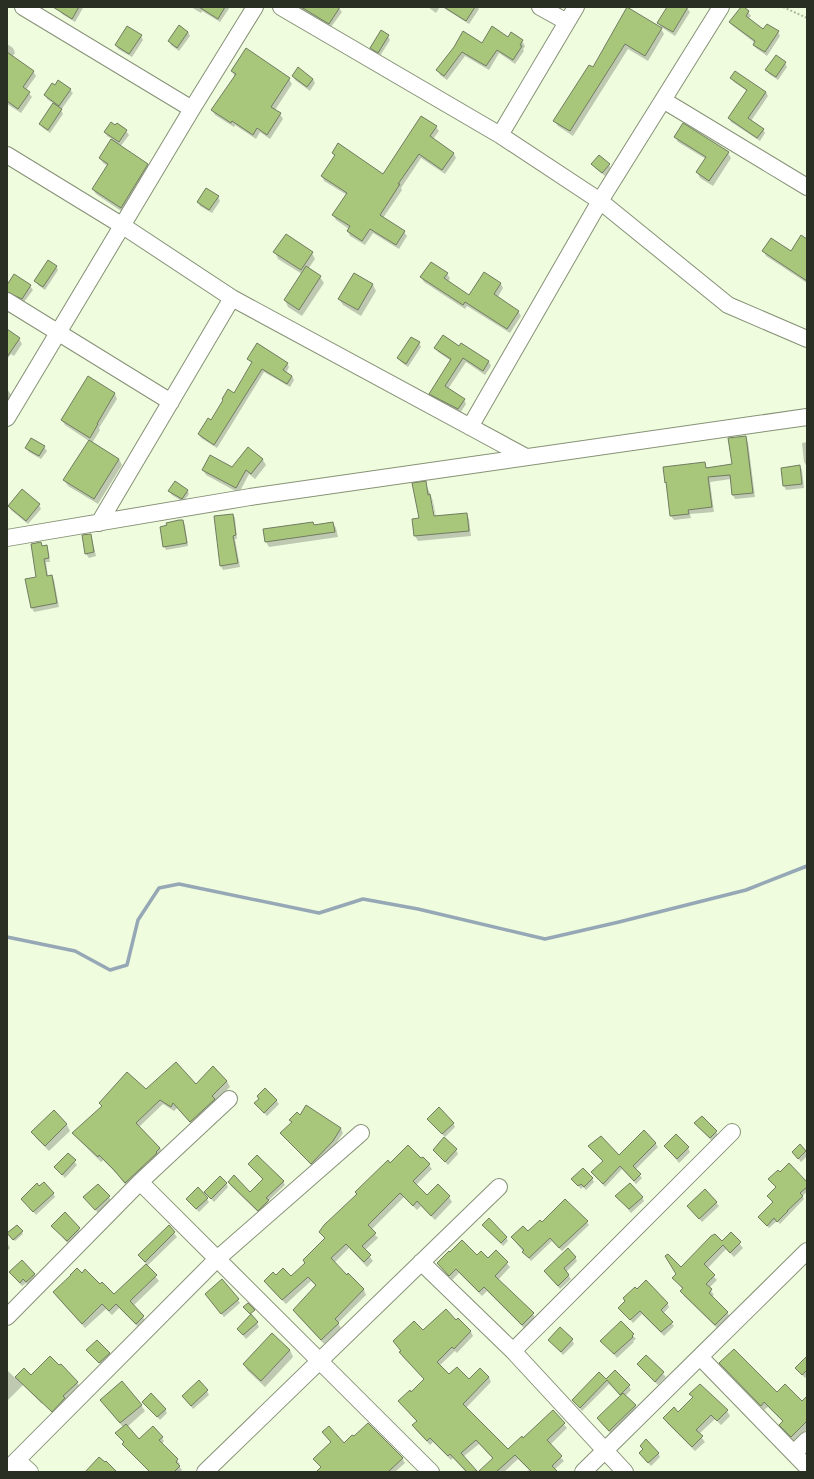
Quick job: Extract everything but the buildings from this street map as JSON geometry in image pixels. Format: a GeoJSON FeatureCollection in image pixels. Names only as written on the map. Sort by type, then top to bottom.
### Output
{"type":"FeatureCollection","features":[{"type":"Feature","properties":{"kind":"street"},"geometry":{"type":"LineString","coordinates":[[23,7],[192,109]]}},
{"type":"Feature","properties":{"kind":"street"},"geometry":{"type":"LineString","coordinates":[[7,418],[192,109],[255,7]]}},
{"type":"Feature","properties":{"kind":"street"},"geometry":{"type":"LineString","coordinates":[[281,7],[500,135],[600,201],[728,305],[807,338]]}},
{"type":"Feature","properties":{"kind":"street"},"geometry":{"type":"LineString","coordinates":[[540,7],[567,22]]}},
{"type":"Feature","properties":{"kind":"street"},"geometry":{"type":"LineString","coordinates":[[500,135],[576,7]]}},
{"type":"Feature","properties":{"kind":"street"},"geometry":{"type":"LineString","coordinates":[[470,427],[600,201],[721,7]]}},
{"type":"Feature","properties":{"kind":"street"},"geometry":{"type":"LineString","coordinates":[[663,100],[807,187]]}},
{"type":"Feature","properties":{"kind":"street"},"geometry":{"type":"LineString","coordinates":[[7,155],[123,226],[232,298],[526,457]]}},
{"type":"Feature","properties":{"kind":"street"},"geometry":{"type":"LineString","coordinates":[[99,522],[232,298]]}},
{"type":"Feature","properties":{"kind":"street"},"geometry":{"type":"LineString","coordinates":[[7,301],[171,402]]}},
{"type":"Feature","properties":{"kind":"street"},"geometry":{"type":"LineString","coordinates":[[7,538],[250,497],[807,417]]}},
{"type":"Feature","properties":{"kind":"street"},"geometry":{"type":"LineString","coordinates":[[7,1317],[140,1182],[229,1099]]}},
{"type":"Feature","properties":{"kind":"street"},"geometry":{"type":"LineString","coordinates":[[513,1351],[732,1132]]}},
{"type":"Feature","properties":{"kind":"street"},"geometry":{"type":"LineString","coordinates":[[30,1472],[12,1465],[217,1259],[361,1133]]}},
{"type":"Feature","properties":{"kind":"street"},"geometry":{"type":"LineString","coordinates":[[140,1182],[431,1472]]}},
{"type":"Feature","properties":{"kind":"street"},"geometry":{"type":"LineString","coordinates":[[208,1471],[499,1187]]}},
{"type":"Feature","properties":{"kind":"street"},"geometry":{"type":"LineString","coordinates":[[583,1472],[605,1452],[807,1251]]}},
{"type":"Feature","properties":{"kind":"street"},"geometry":{"type":"LineString","coordinates":[[421,1262],[513,1351],[625,1472]]}},
{"type":"Feature","properties":{"kind":"street"},"geometry":{"type":"LineString","coordinates":[[700,1357],[807,1467]]}},
{"type":"Feature","properties":{"kind":"street"},"geometry":{"type":"LineString","coordinates":[[794,1453],[807,1440]]}},
{"type":"Feature","properties":{"kind":"path"},"geometry":{"type":"LineString","coordinates":[[783,7],[807,18]]}},
{"type":"Feature","properties":{"kind":"waterway"},"geometry":{"type":"LineString","coordinates":[[7,937],[75,951],[110,970],[127,965],[138,920],[159,888],[179,884],[319,913],[363,899],[418,909],[545,939],[746,890],[807,866]]}}]}
